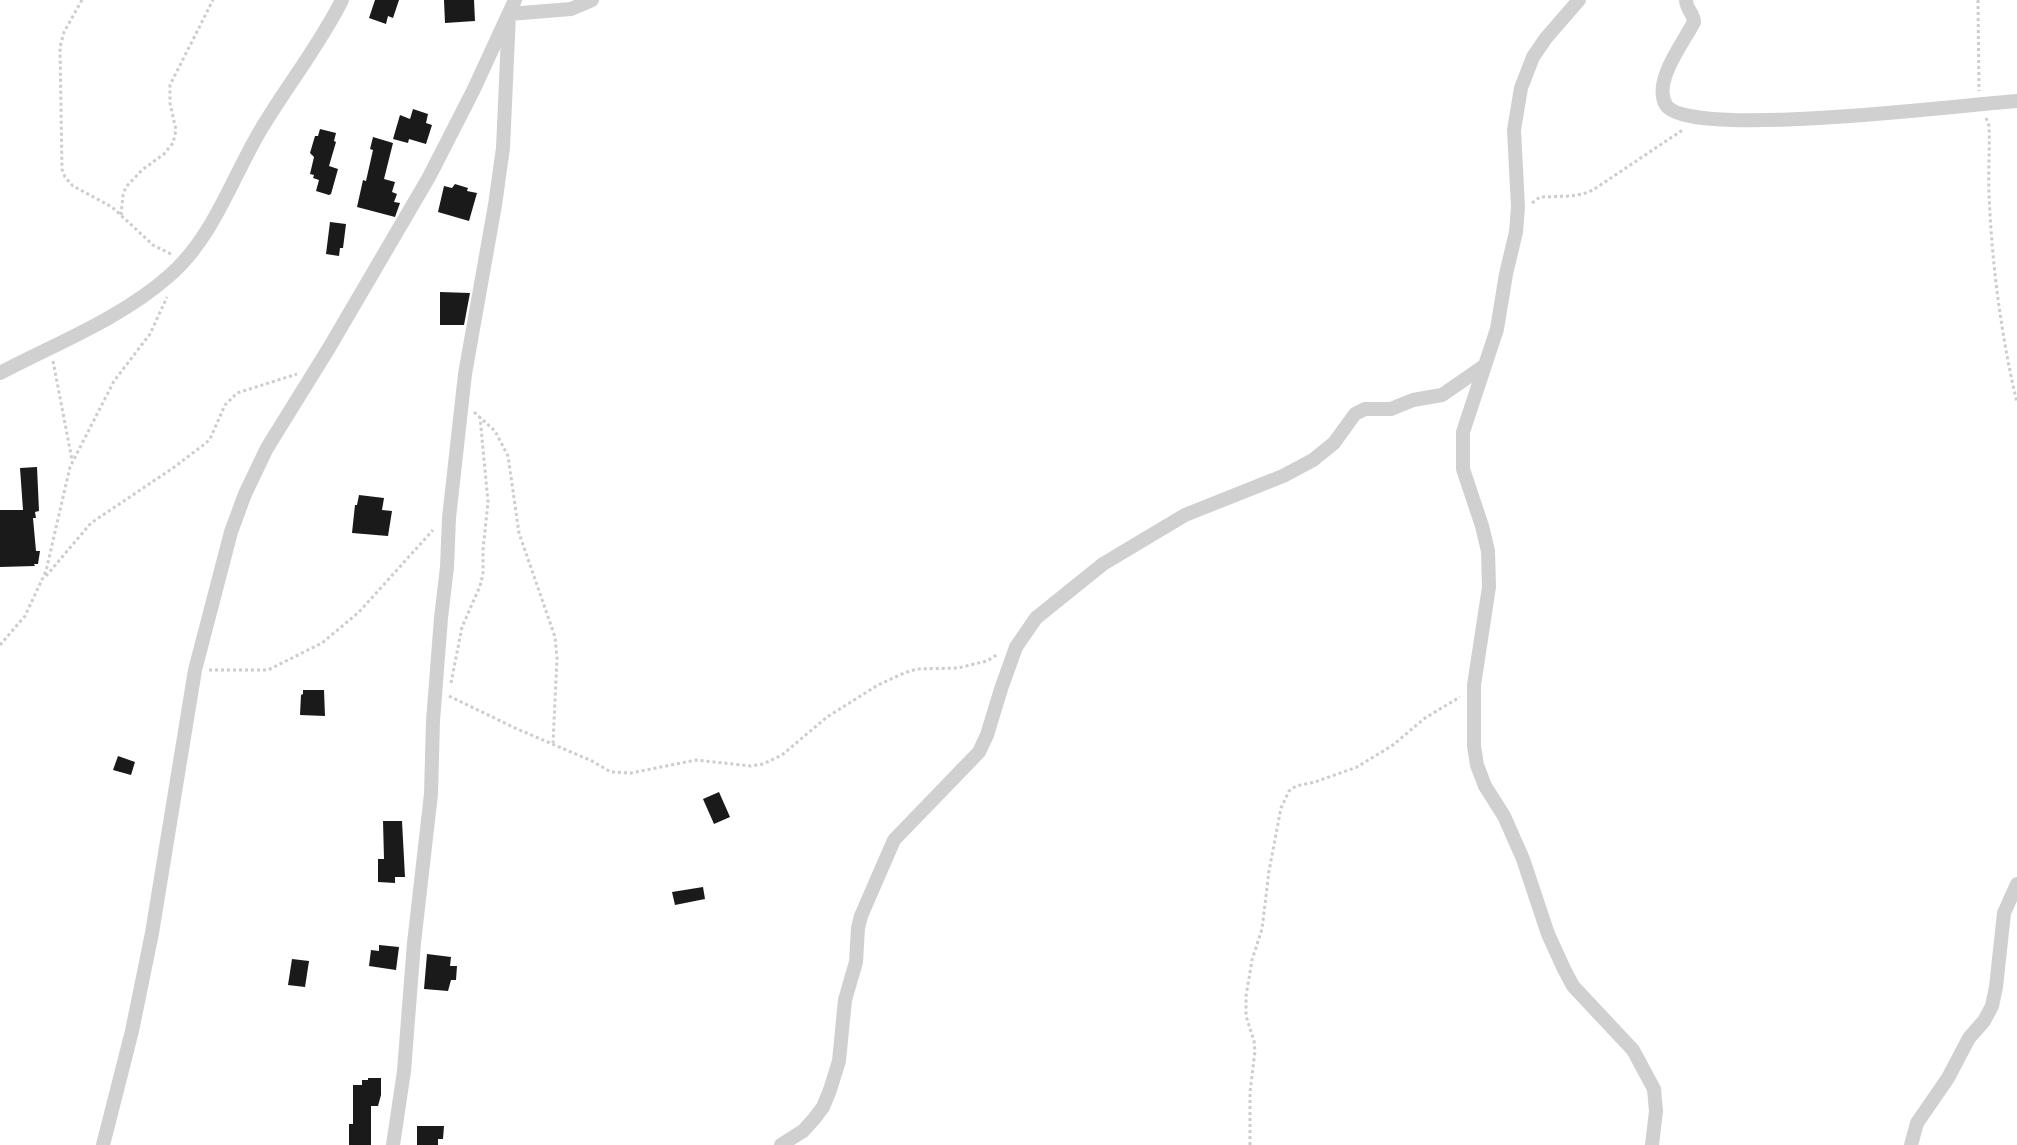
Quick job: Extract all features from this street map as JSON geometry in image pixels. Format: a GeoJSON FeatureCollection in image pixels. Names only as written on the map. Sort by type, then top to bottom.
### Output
{"type":"FeatureCollection","features":[{"type":"Feature","properties":{"kind":"street"},"geometry":{"type":"LineString","coordinates":[[0,373],[107,318],[169,277],[191,255],[207,233],[260,130],[342,0]]}},
{"type":"Feature","properties":{"kind":"street"},"geometry":{"type":"LineString","coordinates":[[103,1145],[132,1031],[152,933],[195,670],[231,532],[245,494],[267,448],[429,177],[515,0]]}},
{"type":"Feature","properties":{"kind":"street"},"geometry":{"type":"LineString","coordinates":[[509,14],[571,9],[592,0]]}},
{"type":"Feature","properties":{"kind":"street"},"geometry":{"type":"LineString","coordinates":[[1579,0],[1546,38],[1533,57],[1521,88],[1514,130],[1518,207],[1516,232],[1497,329],[1464,432],[1463,469],[1482,526],[1488,551],[1489,569],[1489,587],[1474,688],[1474,746],[1485,786],[1509,827],[1538,899],[1548,934],[1573,986],[1633,1050],[1654,1089],[1656,1112],[1652,1145]]}},
{"type":"Feature","properties":{"kind":"street"},"geometry":{"type":"LineString","coordinates":[[1686,0],[1694,22],[1668,68],[1662,90],[1665,103],[1671,111],[1710,120],[1770,121],[2017,100]]}},
{"type":"Feature","properties":{"kind":"street"},"geometry":{"type":"LineString","coordinates":[[393,1145],[404,1071],[414,943],[431,794],[433,721],[451,503],[463,396],[503,148],[509,14]]}},
{"type":"Feature","properties":{"kind":"street"},"geometry":{"type":"LineString","coordinates":[[781,1145],[803,1131],[814,1119],[823,1107],[830,1090],[839,1061],[845,999],[856,962],[861,916],[894,840],[979,752],[987,735],[1016,647],[1036,618],[1103,564],[1185,515],[1283,476],[1313,459],[1334,443],[1355,414],[1365,409],[1391,408],[1413,400],[1442,395],[1484,366]]}},
{"type":"Feature","properties":{"kind":"street"},"geometry":{"type":"LineString","coordinates":[[1911,1145],[1917,1122],[1948,1078],[1969,1038],[1984,1021],[1992,1006],[2004,913],[2017,884]]}},
{"type":"Feature","properties":{"kind":"path"},"geometry":{"type":"LineString","coordinates":[[81,0],[64,32],[60,47],[62,169],[65,177],[73,186],[121,215],[162,251],[191,255]]}},
{"type":"Feature","properties":{"kind":"path"},"geometry":{"type":"LineString","coordinates":[[121,215],[126,186],[142,170],[164,154],[173,143],[176,130],[170,103],[170,85],[213,0]]}},
{"type":"Feature","properties":{"kind":"path"},"geometry":{"type":"LineString","coordinates":[[1978,0],[1980,39],[1977,75],[1989,126],[1989,193],[1996,290],[2017,403]]}},
{"type":"Feature","properties":{"kind":"path"},"geometry":{"type":"LineString","coordinates":[[1529,210],[1531,204],[1540,197],[1570,196],[1593,190],[1686,128]]}},
{"type":"Feature","properties":{"kind":"path"},"geometry":{"type":"LineString","coordinates":[[0,645],[25,616],[42,580],[53,545],[66,478],[73,462],[114,381],[150,334],[168,294]]}},
{"type":"Feature","properties":{"kind":"path"},"geometry":{"type":"LineString","coordinates":[[46,349],[54,364],[73,462]]}},
{"type":"Feature","properties":{"kind":"path"},"geometry":{"type":"LineString","coordinates":[[42,580],[91,523],[174,468],[206,443],[225,405],[237,393],[316,367]]}},
{"type":"Feature","properties":{"kind":"path"},"geometry":{"type":"LineString","coordinates":[[463,396],[497,435],[508,456],[518,527],[555,637],[553,743]]}},
{"type":"Feature","properties":{"kind":"path"},"geometry":{"type":"LineString","coordinates":[[480,417],[488,502],[483,574],[480,586],[464,620],[454,677],[445,695],[612,772],[631,773],[696,760],[758,765],[782,755],[827,717],[878,685],[904,673],[918,669],[958,668],[987,661],[1005,650],[1016,647]]}},
{"type":"Feature","properties":{"kind":"path"},"geometry":{"type":"LineString","coordinates":[[195,670],[268,670],[322,643],[359,612],[421,545],[451,503]]}},
{"type":"Feature","properties":{"kind":"path"},"geometry":{"type":"LineString","coordinates":[[1250,1145],[1250,1092],[1255,1051],[1246,1016],[1246,996],[1252,960],[1262,929],[1269,871],[1284,799],[1296,786],[1315,782],[1357,767],[1393,745],[1425,718],[1474,688]]}},
{"type":"Feature","properties":{"kind":"building"},"geometry":{"type":"Polygon","coordinates":[[[375,0],[399,0],[393,18],[388,16],[386,24],[369,18],[375,0]]]}},
{"type":"Feature","properties":{"kind":"building"},"geometry":{"type":"Polygon","coordinates":[[[444,0],[474,0],[475,21],[445,23],[444,0]]]}},
{"type":"Feature","properties":{"kind":"building"},"geometry":{"type":"Polygon","coordinates":[[[413,109],[428,114],[426,123],[432,125],[426,144],[409,139],[408,143],[393,139],[400,115],[410,119],[413,109]]]}},
{"type":"Feature","properties":{"kind":"building"},"geometry":{"type":"Polygon","coordinates":[[[320,129],[336,133],[334,141],[336,142],[329,166],[338,169],[329,195],[316,191],[319,180],[310,174],[314,157],[310,153],[315,136],[318,136],[320,129]]]}},
{"type":"Feature","properties":{"kind":"building"},"geometry":{"type":"Polygon","coordinates":[[[373,137],[393,143],[384,179],[395,182],[392,192],[397,194],[394,202],[400,203],[395,217],[357,207],[363,180],[366,181],[373,150],[370,149],[373,137]]]}},
{"type":"Feature","properties":{"kind":"building"},"geometry":{"type":"Polygon","coordinates":[[[455,184],[468,188],[467,191],[477,193],[469,221],[438,212],[444,186],[452,188],[455,184]]]}},
{"type":"Feature","properties":{"kind":"building"},"geometry":{"type":"Polygon","coordinates":[[[330,222],[346,224],[343,248],[340,248],[339,256],[326,254],[330,222]]]}},
{"type":"Feature","properties":{"kind":"building"},"geometry":{"type":"Polygon","coordinates":[[[440,292],[470,293],[464,325],[440,325],[440,292]]]}},
{"type":"Feature","properties":{"kind":"building"},"geometry":{"type":"Polygon","coordinates":[[[37,467],[39,511],[35,512],[36,518],[33,518],[36,551],[40,551],[38,564],[0,567],[0,510],[23,510],[20,468],[37,467]]]}},
{"type":"Feature","properties":{"kind":"building"},"geometry":{"type":"Polygon","coordinates":[[[359,495],[384,498],[382,510],[392,511],[388,536],[352,533],[355,505],[357,505],[359,495]]]}},
{"type":"Feature","properties":{"kind":"building"},"geometry":{"type":"Polygon","coordinates":[[[303,690],[324,690],[325,716],[300,715],[303,690]]]}},
{"type":"Feature","properties":{"kind":"building"},"geometry":{"type":"Polygon","coordinates":[[[118,756],[135,762],[131,775],[113,770],[118,756]]]}},
{"type":"Feature","properties":{"kind":"building"},"geometry":{"type":"Polygon","coordinates":[[[719,792],[730,817],[714,824],[703,799],[719,792]]]}},
{"type":"Feature","properties":{"kind":"building"},"geometry":{"type":"Polygon","coordinates":[[[383,821],[402,821],[405,877],[395,877],[395,883],[378,882],[378,859],[384,859],[383,821]]]}},
{"type":"Feature","properties":{"kind":"building"},"geometry":{"type":"Polygon","coordinates":[[[703,887],[705,899],[675,905],[672,892],[703,887]]]}},
{"type":"Feature","properties":{"kind":"building"},"geometry":{"type":"Polygon","coordinates":[[[379,945],[399,947],[396,970],[369,966],[371,950],[379,951],[379,945]]]}},
{"type":"Feature","properties":{"kind":"building"},"geometry":{"type":"Polygon","coordinates":[[[427,954],[451,957],[450,966],[457,966],[456,980],[451,980],[448,991],[424,989],[427,954]]]}},
{"type":"Feature","properties":{"kind":"building"},"geometry":{"type":"Polygon","coordinates":[[[292,959],[309,961],[305,987],[288,985],[292,959]]]}},
{"type":"Feature","properties":{"kind":"building"},"geometry":{"type":"Polygon","coordinates":[[[368,1078],[381,1078],[381,1095],[378,1106],[371,1106],[371,1145],[349,1145],[349,1124],[353,1124],[353,1085],[362,1085],[362,1080],[368,1080],[368,1078]]]}},
{"type":"Feature","properties":{"kind":"building"},"geometry":{"type":"Polygon","coordinates":[[[417,1126],[444,1126],[443,1139],[438,1139],[438,1145],[417,1145],[417,1126]]]}}]}
